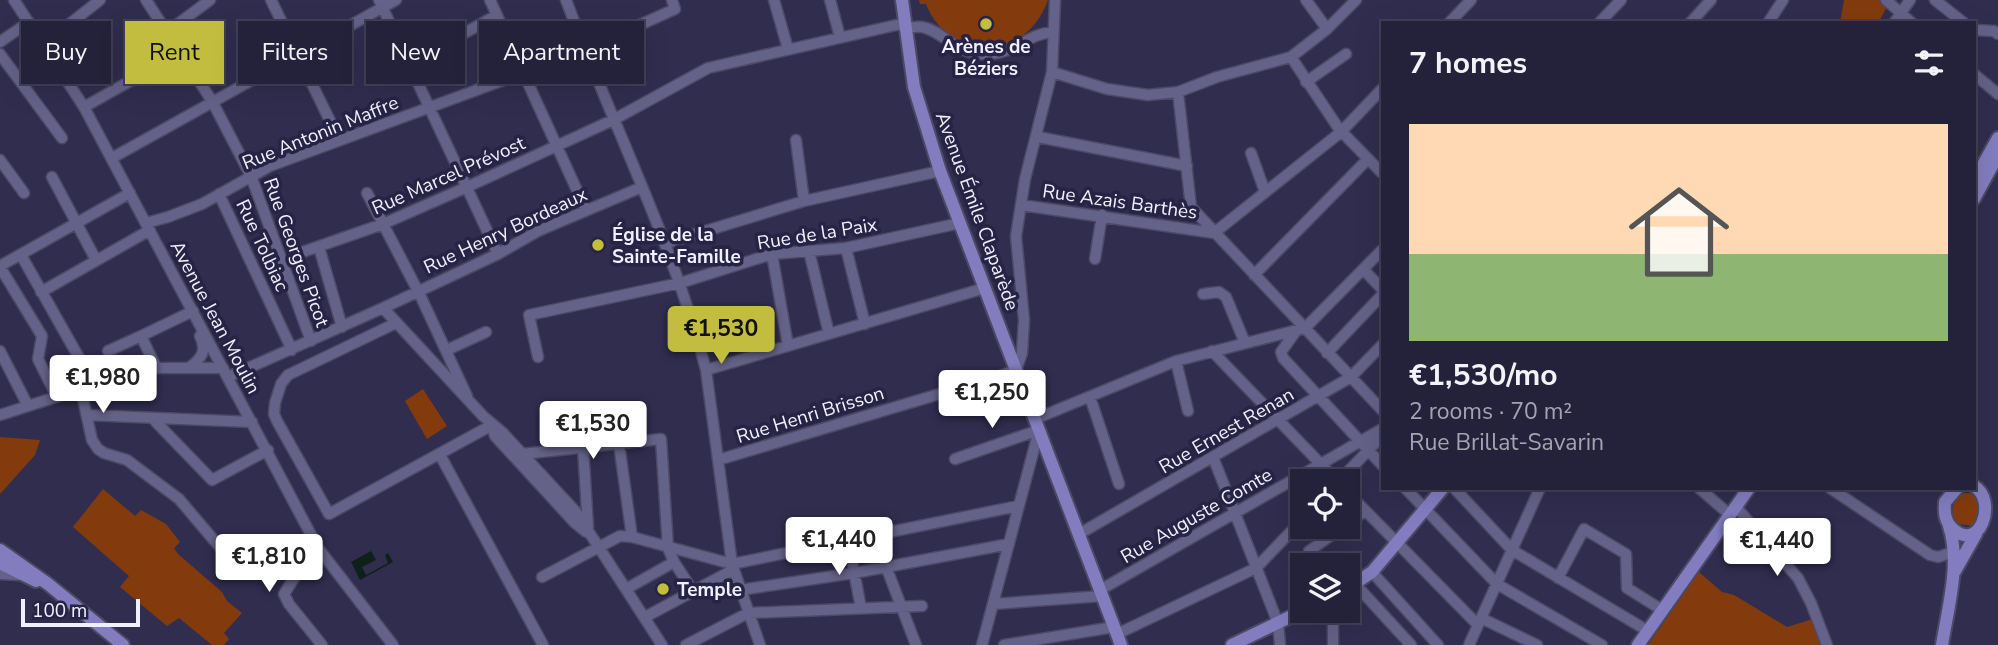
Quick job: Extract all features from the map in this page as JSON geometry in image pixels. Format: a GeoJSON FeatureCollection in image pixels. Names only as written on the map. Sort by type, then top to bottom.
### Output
{"type":"FeatureCollection","features":[{"type":"Feature","properties":{"kind":"main road","name":"Avenue Émile Claparède"},"geometry":{"type":"LineString","coordinates":[[902,0],[914,87],[940,171],[1117,635]]}},
{"type":"Feature","properties":{"kind":"main road"},"geometry":{"type":"LineString","coordinates":[[1976,161],[1998,128]]}},
{"type":"Feature","properties":{"kind":"main road"},"geometry":{"type":"LineString","coordinates":[[1976,177],[1998,138]]}},
{"type":"Feature","properties":{"kind":"main road"},"geometry":{"type":"LineString","coordinates":[[1976,196],[1998,155]]}},
{"type":"Feature","properties":{"kind":"main road"},"geometry":{"type":"LineString","coordinates":[[1953,574],[1995,516],[1987,492],[1976,486]]}},
{"type":"Feature","properties":{"kind":"main road"},"geometry":{"type":"LineString","coordinates":[[1360,580],[1372,572],[1441,490]]}},
{"type":"Feature","properties":{"kind":"main road"},"geometry":{"type":"LineString","coordinates":[[1638,645],[1748,490]]}},
{"type":"Feature","properties":{"kind":"main road"},"geometry":{"type":"LineString","coordinates":[[1942,645],[1954,551],[1944,510],[1952,490]]}},
{"type":"Feature","properties":{"kind":"main road"},"geometry":{"type":"LineString","coordinates":[[1950,526],[1966,535],[1982,532]]}},
{"type":"Feature","properties":{"kind":"main road"},"geometry":{"type":"LineString","coordinates":[[0,550],[53,588],[123,645]]}},
{"type":"Feature","properties":{"kind":"main road"},"geometry":{"type":"LineString","coordinates":[[0,563],[53,588]]}},
{"type":"Feature","properties":{"kind":"main road"},"geometry":{"type":"LineString","coordinates":[[1240,643],[1290,617]]}},
{"type":"Feature","properties":{"kind":"street","name":"Avenue Jean Moulin"},"geometry":{"type":"LineString","coordinates":[[14,0],[28,21]]}},
{"type":"Feature","properties":{"kind":"street"},"geometry":{"type":"LineString","coordinates":[[73,21],[100,0]]}},
{"type":"Feature","properties":{"kind":"street","name":"Rue Georges Picot"},"geometry":{"type":"LineString","coordinates":[[146,0],[160,21]]}},
{"type":"Feature","properties":{"kind":"street"},"geometry":{"type":"LineString","coordinates":[[182,21],[210,0]]}},
{"type":"Feature","properties":{"kind":"street"},"geometry":{"type":"LineString","coordinates":[[271,0],[282,21]]}},
{"type":"Feature","properties":{"kind":"street"},"geometry":{"type":"LineString","coordinates":[[352,21],[381,4],[396,0]]}},
{"type":"Feature","properties":{"kind":"street"},"geometry":{"type":"LineString","coordinates":[[490,0],[500,21]]}},
{"type":"Feature","properties":{"kind":"street"},"geometry":{"type":"LineString","coordinates":[[566,0],[574,21]]}},
{"type":"Feature","properties":{"kind":"street","name":"Rue Antonin Maffre"},"geometry":{"type":"LineString","coordinates":[[644,23],[675,9],[672,0]]}},
{"type":"Feature","properties":{"kind":"street"},"geometry":{"type":"LineString","coordinates":[[774,0],[788,50]]}},
{"type":"Feature","properties":{"kind":"street"},"geometry":{"type":"LineString","coordinates":[[830,0],[840,37]]}},
{"type":"Feature","properties":{"kind":"street"},"geometry":{"type":"LineString","coordinates":[[1016,370],[1022,353],[1024,320],[1016,236],[1026,179],[1052,72],[1055,0]]}},
{"type":"Feature","properties":{"kind":"street"},"geometry":{"type":"LineString","coordinates":[[1306,0],[1327,29]]}},
{"type":"Feature","properties":{"kind":"street"},"geometry":{"type":"LineString","coordinates":[[1052,72],[1107,89],[1148,95],[1178,92],[1217,77],[1291,57],[1327,29],[1356,0]]}},
{"type":"Feature","properties":{"kind":"street"},"geometry":{"type":"LineString","coordinates":[[1451,21],[1471,0]]}},
{"type":"Feature","properties":{"kind":"street"},"geometry":{"type":"LineString","coordinates":[[1601,21],[1621,0]]}},
{"type":"Feature","properties":{"kind":"street"},"geometry":{"type":"LineString","coordinates":[[1694,21],[1711,0]]}},
{"type":"Feature","properties":{"kind":"street"},"geometry":{"type":"LineString","coordinates":[[1769,21],[1783,0]]}},
{"type":"Feature","properties":{"kind":"street"},"geometry":{"type":"LineString","coordinates":[[1886,0],[1897,18],[1910,0]]}},
{"type":"Feature","properties":{"kind":"street"},"geometry":{"type":"LineString","coordinates":[[1935,0],[1961,21]]}},
{"type":"Feature","properties":{"kind":"street"},"geometry":{"type":"LineString","coordinates":[[381,4],[389,21]]}},
{"type":"Feature","properties":{"kind":"street"},"geometry":{"type":"LineString","coordinates":[[465,33],[497,15]]}},
{"type":"Feature","properties":{"kind":"street"},"geometry":{"type":"LineString","coordinates":[[905,25],[927,29],[955,47],[977,54],[1007,52],[1038,35],[1052,32]]}},
{"type":"Feature","properties":{"kind":"street","name":"Rue Marcel Prévost"},"geometry":{"type":"LineString","coordinates":[[294,255],[383,224],[467,187],[613,120],[708,68],[840,37],[905,25]]}},
{"type":"Feature","properties":{"kind":"street"},"geometry":{"type":"LineString","coordinates":[[0,42],[21,28]]}},
{"type":"Feature","properties":{"kind":"street"},"geometry":{"type":"LineString","coordinates":[[1976,30],[1996,33]]}},
{"type":"Feature","properties":{"kind":"street"},"geometry":{"type":"LineString","coordinates":[[0,54],[62,138]]}},
{"type":"Feature","properties":{"kind":"street"},"geometry":{"type":"LineString","coordinates":[[1306,82],[1346,54]]}},
{"type":"Feature","properties":{"kind":"street"},"geometry":{"type":"LineString","coordinates":[[1291,57],[1341,132],[1381,172]]}},
{"type":"Feature","properties":{"kind":"street"},"geometry":{"type":"LineString","coordinates":[[1976,76],[1998,94]]}},
{"type":"Feature","properties":{"kind":"street","name":"Avenue Jean Moulin"},"geometry":{"type":"LineString","coordinates":[[69,84],[268,450],[318,548],[393,645]]}},
{"type":"Feature","properties":{"kind":"street"},"geometry":{"type":"LineString","coordinates":[[84,107],[125,84]]}},
{"type":"Feature","properties":{"kind":"street","name":"Rue Georges Picot"},"geometry":{"type":"LineString","coordinates":[[201,84],[251,176],[311,341]]}},
{"type":"Feature","properties":{"kind":"street"},"geometry":{"type":"LineString","coordinates":[[111,158],[243,84]]}},
{"type":"Feature","properties":{"kind":"street"},"geometry":{"type":"LineString","coordinates":[[312,84],[334,129]]}},
{"type":"Feature","properties":{"kind":"street"},"geometry":{"type":"LineString","coordinates":[[419,84],[498,254]]}},
{"type":"Feature","properties":{"kind":"street","name":"Rue Antonin Maffre"},"geometry":{"type":"LineString","coordinates":[[41,292],[148,227],[251,176],[494,84]]}},
{"type":"Feature","properties":{"kind":"street"},"geometry":{"type":"LineString","coordinates":[[529,84],[586,210]]}},
{"type":"Feature","properties":{"kind":"street"},"geometry":{"type":"LineString","coordinates":[[598,84],[666,243],[706,370],[733,567],[760,645]]}},
{"type":"Feature","properties":{"kind":"street"},"geometry":{"type":"LineString","coordinates":[[1214,233],[1341,132],[1381,90]]}},
{"type":"Feature","properties":{"kind":"street"},"geometry":{"type":"LineString","coordinates":[[1178,92],[1191,207],[1301,330],[1381,409]]}},
{"type":"Feature","properties":{"kind":"street"},"geometry":{"type":"LineString","coordinates":[[1373,99],[1381,106]]}},
{"type":"Feature","properties":{"kind":"street"},"geometry":{"type":"LineString","coordinates":[[1038,136],[1187,166]]}},
{"type":"Feature","properties":{"kind":"street"},"geometry":{"type":"LineString","coordinates":[[796,140],[804,201]]}},
{"type":"Feature","properties":{"kind":"street"},"geometry":{"type":"LineString","coordinates":[[1251,153],[1265,192]]}},
{"type":"Feature","properties":{"kind":"street"},"geometry":{"type":"LineString","coordinates":[[1254,275],[1368,159]]}},
{"type":"Feature","properties":{"kind":"street"},"geometry":{"type":"LineString","coordinates":[[0,160],[24,193]]}},
{"type":"Feature","properties":{"kind":"street"},"geometry":{"type":"LineString","coordinates":[[666,243],[804,201],[940,171]]}},
{"type":"Feature","properties":{"kind":"street"},"geometry":{"type":"LineString","coordinates":[[52,177],[96,260]]}},
{"type":"Feature","properties":{"kind":"street","name":"Rue Henry Bordeaux"},"geometry":{"type":"LineString","coordinates":[[226,372],[244,370],[292,350],[498,254],[538,231],[642,187]]}},
{"type":"Feature","properties":{"kind":"street"},"geometry":{"type":"LineString","coordinates":[[367,192],[447,350],[470,403]]}},
{"type":"Feature","properties":{"kind":"street"},"geometry":{"type":"LineString","coordinates":[[57,397],[38,359],[42,337],[0,267],[130,193]]}},
{"type":"Feature","properties":{"kind":"street","name":"Rue Tolbiac"},"geometry":{"type":"LineString","coordinates":[[219,194],[292,350]]}},
{"type":"Feature","properties":{"kind":"street","name":"Rue Azais Barthès"},"geometry":{"type":"LineString","coordinates":[[1021,205],[1214,233]]}},
{"type":"Feature","properties":{"kind":"street"},"geometry":{"type":"LineString","coordinates":[[1095,259],[1102,215]]}},
{"type":"Feature","properties":{"kind":"street","name":"Rue de la Paix"},"geometry":{"type":"LineString","coordinates":[[538,357],[529,315],[680,283],[772,254],[846,248],[960,223]]}},
{"type":"Feature","properties":{"kind":"street"},"geometry":{"type":"LineString","coordinates":[[319,247],[342,327]]}},
{"type":"Feature","properties":{"kind":"street"},"geometry":{"type":"LineString","coordinates":[[846,248],[865,324]]}},
{"type":"Feature","properties":{"kind":"street"},"geometry":{"type":"LineString","coordinates":[[809,251],[829,334]]}},
{"type":"Feature","properties":{"kind":"street"},"geometry":{"type":"LineString","coordinates":[[1283,357],[1301,330],[1381,251]]}},
{"type":"Feature","properties":{"kind":"street"},"geometry":{"type":"LineString","coordinates":[[772,254],[788,346]]}},
{"type":"Feature","properties":{"kind":"street"},"geometry":{"type":"LineString","coordinates":[[21,255],[95,386]]}},
{"type":"Feature","properties":{"kind":"street"},"geometry":{"type":"LineString","coordinates":[[1364,270],[1381,288]]}},
{"type":"Feature","properties":{"kind":"street"},"geometry":{"type":"LineString","coordinates":[[706,370],[985,288]]}},
{"type":"Feature","properties":{"kind":"street"},"geometry":{"type":"LineString","coordinates":[[1203,294],[1219,292],[1226,297],[1245,343]]}},
{"type":"Feature","properties":{"kind":"street"},"geometry":{"type":"LineString","coordinates":[[1327,353],[1381,296]]}},
{"type":"Feature","properties":{"kind":"street"},"geometry":{"type":"LineString","coordinates":[[383,308],[576,512],[662,645]]}},
{"type":"Feature","properties":{"kind":"street"},"geometry":{"type":"LineString","coordinates":[[108,351],[193,311],[204,345],[201,356],[190,367]]}},
{"type":"Feature","properties":{"kind":"street"},"geometry":{"type":"LineString","coordinates":[[396,323],[288,375],[276,396],[274,414],[277,421],[329,514],[492,425]]}},
{"type":"Feature","properties":{"kind":"street"},"geometry":{"type":"LineString","coordinates":[[955,459],[1037,425],[1090,397],[1176,361],[1301,330]]}},
{"type":"Feature","properties":{"kind":"street"},"geometry":{"type":"LineString","coordinates":[[447,350],[486,332]]}},
{"type":"Feature","properties":{"kind":"street"},"geometry":{"type":"LineString","coordinates":[[141,335],[156,367]]}},
{"type":"Feature","properties":{"kind":"street"},"geometry":{"type":"LineString","coordinates":[[1271,337],[1277,341],[1283,357],[1381,464]]}},
{"type":"Feature","properties":{"kind":"street","name":"Rue Ernest Renan"},"geometry":{"type":"LineString","coordinates":[[1079,534],[1351,377],[1381,346]]}},
{"type":"Feature","properties":{"kind":"street"},"geometry":{"type":"LineString","coordinates":[[0,351],[28,405]]}},
{"type":"Feature","properties":{"kind":"street"},"geometry":{"type":"LineString","coordinates":[[1212,351],[1325,469]]}},
{"type":"Feature","properties":{"kind":"street"},"geometry":{"type":"LineString","coordinates":[[1176,361],[1188,411]]}},
{"type":"Feature","properties":{"kind":"street"},"geometry":{"type":"LineString","coordinates":[[0,415],[135,371],[156,367],[190,367],[226,372]]}},
{"type":"Feature","properties":{"kind":"street"},"geometry":{"type":"LineString","coordinates":[[238,395],[244,370]]}},
{"type":"Feature","properties":{"kind":"street","name":"Rue Henri Brisson"},"geometry":{"type":"LineString","coordinates":[[718,460],[1016,370]]}},
{"type":"Feature","properties":{"kind":"street"},"geometry":{"type":"LineString","coordinates":[[81,390],[92,440],[98,449],[127,460],[179,499],[240,571]]}},
{"type":"Feature","properties":{"kind":"street"},"geometry":{"type":"LineString","coordinates":[[1090,397],[1119,484]]}},
{"type":"Feature","properties":{"kind":"street"},"geometry":{"type":"LineString","coordinates":[[87,415],[154,420],[252,422]]}},
{"type":"Feature","properties":{"kind":"street"},"geometry":{"type":"LineString","coordinates":[[154,420],[212,480],[268,450]]}},
{"type":"Feature","properties":{"kind":"street"},"geometry":{"type":"LineString","coordinates":[[492,425],[495,436],[575,523],[589,534]]}},
{"type":"Feature","properties":{"kind":"street"},"geometry":{"type":"LineString","coordinates":[[982,645],[1037,425]]}},
{"type":"Feature","properties":{"kind":"street","name":"Rue Auguste Comte"},"geometry":{"type":"LineString","coordinates":[[1101,593],[1381,430]]}},
{"type":"Feature","properties":{"kind":"street"},"geometry":{"type":"LineString","coordinates":[[1350,469],[1381,437]]}},
{"type":"Feature","properties":{"kind":"street"},"geometry":{"type":"LineString","coordinates":[[522,454],[661,439],[668,548],[674,562],[694,591]]}},
{"type":"Feature","properties":{"kind":"street"},"geometry":{"type":"LineString","coordinates":[[619,444],[632,537]]}},
{"type":"Feature","properties":{"kind":"street"},"geometry":{"type":"LineString","coordinates":[[583,447],[589,534]]}},
{"type":"Feature","properties":{"kind":"street"},"geometry":{"type":"LineString","coordinates":[[440,455],[543,645]]}},
{"type":"Feature","properties":{"kind":"street"},"geometry":{"type":"LineString","coordinates":[[1213,457],[1278,623],[1280,645]]}},
{"type":"Feature","properties":{"kind":"street"},"geometry":{"type":"LineString","coordinates":[[1407,490],[1497,584],[1602,645]]}},
{"type":"Feature","properties":{"kind":"street"},"geometry":{"type":"LineString","coordinates":[[1456,490],[1513,550],[1648,631]]}},
{"type":"Feature","properties":{"kind":"street"},"geometry":{"type":"LineString","coordinates":[[1469,645],[1539,490]]}},
{"type":"Feature","properties":{"kind":"street"},"geometry":{"type":"LineString","coordinates":[[1702,490],[1733,511],[1798,579],[1811,603],[1826,645]]}},
{"type":"Feature","properties":{"kind":"street"},"geometry":{"type":"LineString","coordinates":[[1833,490],[1930,555],[1937,557],[1954,551]]}},
{"type":"Feature","properties":{"kind":"street"},"geometry":{"type":"LineString","coordinates":[[645,617],[733,567],[848,540],[1018,506]]}},
{"type":"Feature","properties":{"kind":"street"},"geometry":{"type":"LineString","coordinates":[[1360,506],[1480,622],[1537,645]]}},
{"type":"Feature","properties":{"kind":"street"},"geometry":{"type":"LineString","coordinates":[[1360,515],[1365,511]]}},
{"type":"Feature","properties":{"kind":"street"},"geometry":{"type":"LineString","coordinates":[[1558,578],[1584,529],[1626,554],[1627,588],[1662,610]]}},
{"type":"Feature","properties":{"kind":"street"},"geometry":{"type":"LineString","coordinates":[[1004,645],[1117,635],[1256,568],[1290,533]]}},
{"type":"Feature","properties":{"kind":"street"},"geometry":{"type":"LineString","coordinates":[[874,535],[915,645]]}},
{"type":"Feature","properties":{"kind":"street"},"geometry":{"type":"LineString","coordinates":[[542,577],[621,536],[733,567]]}},
{"type":"Feature","properties":{"kind":"street"},"geometry":{"type":"LineString","coordinates":[[1309,551],[1326,539]]}},
{"type":"Feature","properties":{"kind":"street"},"geometry":{"type":"LineString","coordinates":[[848,540],[861,608]]}},
{"type":"Feature","properties":{"kind":"street"},"geometry":{"type":"LineString","coordinates":[[740,590],[854,573],[1009,544]]}},
{"type":"Feature","properties":{"kind":"street"},"geometry":{"type":"LineString","coordinates":[[318,548],[307,556],[284,594],[322,645]]}},
{"type":"Feature","properties":{"kind":"street"},"geometry":{"type":"LineString","coordinates":[[626,589],[674,562]]}},
{"type":"Feature","properties":{"kind":"street"},"geometry":{"type":"LineString","coordinates":[[1372,572],[1438,645]]}},
{"type":"Feature","properties":{"kind":"street"},"geometry":{"type":"LineString","coordinates":[[0,574],[22,575]]}},
{"type":"Feature","properties":{"kind":"street"},"geometry":{"type":"LineString","coordinates":[[993,604],[1101,593]]}},
{"type":"Feature","properties":{"kind":"street"},"geometry":{"type":"LineString","coordinates":[[1360,595],[1411,645]]}},
{"type":"Feature","properties":{"kind":"street"},"geometry":{"type":"LineString","coordinates":[[686,645],[748,613],[922,606]]}},
{"type":"Feature","properties":{"kind":"street"},"geometry":{"type":"LineString","coordinates":[[1333,623],[1333,645]]}},
{"type":"Feature","properties":{"kind":"shaded area","name":"Arènes de Béziers"},"geometry":{"type":"Polygon","coordinates":[[[919,0],[1048,0],[1038,20],[1023,35],[1006,44],[988,47],[970,45],[952,37],[937,24],[926,4],[920,4],[919,0]]]}},
{"type":"Feature","properties":{"kind":"shaded area"},"geometry":{"type":"Polygon","coordinates":[[[1844,0],[1879,0],[1887,7],[1879,21],[1840,21],[1844,0]]]}},
{"type":"Feature","properties":{"kind":"shaded area"},"geometry":{"type":"Polygon","coordinates":[[[423,389],[447,426],[427,439],[405,401],[423,389]]]}},
{"type":"Feature","properties":{"kind":"shaded area"},"geometry":{"type":"Polygon","coordinates":[[[0,437],[40,440],[35,455],[0,494],[0,437]]]}},
{"type":"Feature","properties":{"kind":"shaded area"},"geometry":{"type":"Polygon","coordinates":[[[103,489],[135,516],[141,510],[166,524],[180,542],[174,548],[178,554],[242,613],[224,633],[229,639],[224,645],[212,645],[179,618],[167,626],[120,587],[129,576],[73,527],[103,489]]]}},
{"type":"Feature","properties":{"kind":"shaded area"},"geometry":{"type":"Polygon","coordinates":[[[1964,493],[1976,494],[1984,503],[1974,526],[1959,524],[1952,516],[1954,500],[1964,493]]]}},
{"type":"Feature","properties":{"kind":"shaded area"},"geometry":{"type":"Polygon","coordinates":[[[371,551],[376,560],[362,567],[366,575],[388,563],[385,555],[388,553],[393,562],[360,580],[351,562],[371,551]]]}},
{"type":"Feature","properties":{"kind":"shaded area"},"geometry":{"type":"Polygon","coordinates":[[[1699,572],[1722,592],[1734,595],[1787,627],[1813,619],[1823,645],[1648,645],[1699,572]]]}},
{"type":"Feature","properties":{"kind":"place","name":"Arènes de Béziers"},"geometry":{"type":"Point","coordinates":[986,24]}},
{"type":"Feature","properties":{"kind":"place","name":"Église de la Sainte-Famille"},"geometry":{"type":"Point","coordinates":[598,245]}},
{"type":"Feature","properties":{"kind":"place","name":"Temple"},"geometry":{"type":"Point","coordinates":[663,589]}}]}
